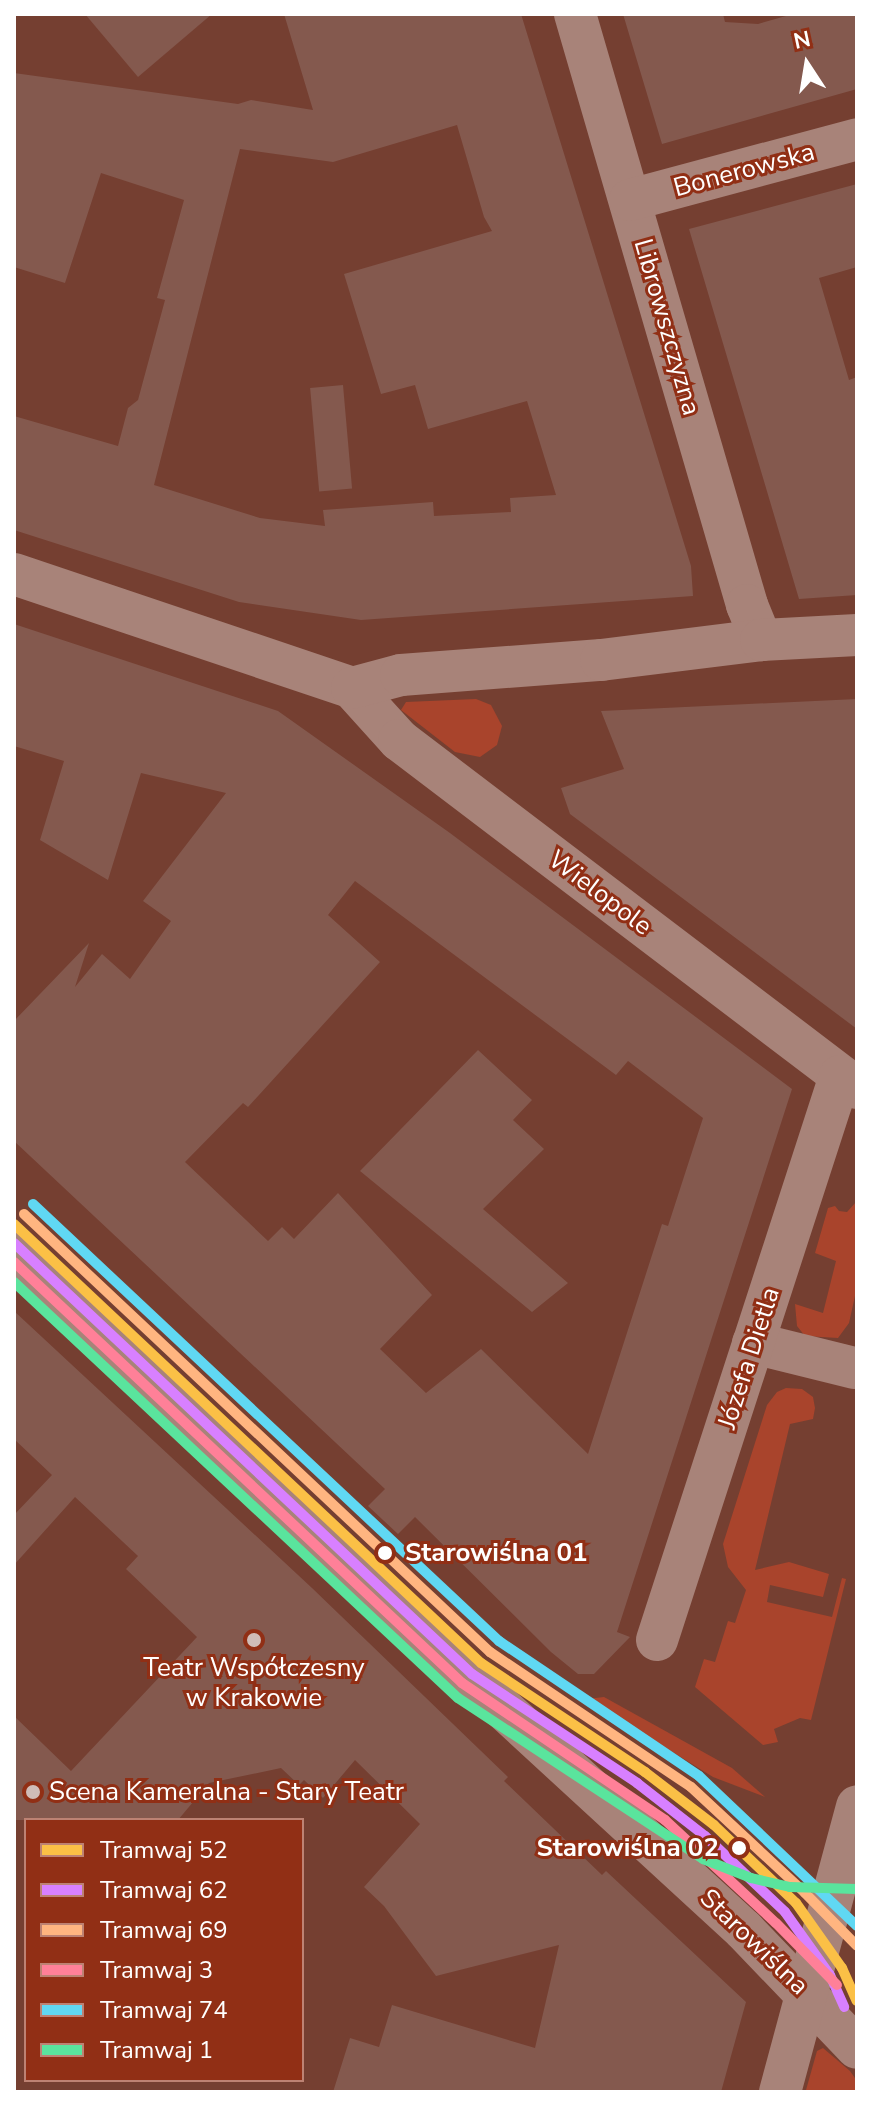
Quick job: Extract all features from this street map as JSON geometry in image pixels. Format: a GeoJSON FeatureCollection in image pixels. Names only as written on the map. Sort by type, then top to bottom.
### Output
{"type":"FeatureCollection","features":[{"type":"Feature","properties":{"kind":"street","name":"Librowszczyzna"},"geometry":{"type":"LineString","coordinates":[[575,14],[747,605],[761,640]]}},
{"type":"Feature","properties":{"kind":"street","name":"Bonerowska"},"geometry":{"type":"LineString","coordinates":[[630,200],[857,139]]}},
{"type":"Feature","properties":{"kind":"street","name":"Wielopole"},"geometry":{"type":"LineString","coordinates":[[14,574],[352,688],[399,740],[849,1082]]}},
{"type":"Feature","properties":{"kind":"street"},"geometry":{"type":"LineString","coordinates":[[352,688],[401,675],[601,660],[761,640],[857,635]]}},
{"type":"Feature","properties":{"kind":"street","name":"Józefa Dietla"},"geometry":{"type":"LineString","coordinates":[[657,1640],[753,1343],[849,1082]]}},
{"type":"Feature","properties":{"kind":"street","name":"Starowiślna"},"geometry":{"type":"LineString","coordinates":[[14,1252],[412,1626],[634,1826],[807,1993],[857,2048]]}},
{"type":"Feature","properties":{"kind":"street"},"geometry":{"type":"LineString","coordinates":[[753,1343],[854,1368]]}},
{"type":"Feature","properties":{"kind":"street"},"geometry":{"type":"LineString","coordinates":[[780,2092],[857,1806]]}},
{"type":"Feature","properties":{"kind":"shaded area"},"geometry":{"type":"Polygon","coordinates":[[[476,699],[491,705],[502,726],[497,745],[480,757],[455,752],[401,710],[406,702],[476,699]]]}},
{"type":"Feature","properties":{"kind":"shaded area"},"geometry":{"type":"Polygon","coordinates":[[[857,1201],[857,1287],[849,1323],[838,1338],[805,1336],[797,1326],[795,1304],[823,1313],[836,1261],[815,1253],[828,1208],[835,1206],[839,1211],[847,1212],[857,1201]]]}},
{"type":"Feature","properties":{"kind":"shaded area"},"geometry":{"type":"Polygon","coordinates":[[[786,1388],[802,1389],[813,1397],[815,1408],[813,1419],[790,1424],[755,1570],[789,1562],[829,1574],[823,1597],[770,1585],[767,1602],[832,1617],[842,1578],[846,1579],[811,1720],[800,1718],[774,1729],[778,1742],[763,1745],[695,1687],[704,1659],[715,1662],[728,1621],[735,1623],[746,1590],[728,1567],[723,1544],[767,1405],[777,1392],[786,1388]]]}},
{"type":"Feature","properties":{"kind":"shaded area"},"geometry":{"type":"Polygon","coordinates":[[[604,1697],[732,1768],[765,1797],[713,1777],[587,1699],[604,1697]]]}},
{"type":"Feature","properties":{"kind":"shaded area"},"geometry":{"type":"Polygon","coordinates":[[[823,2048],[850,2071],[857,2081],[857,2092],[806,2090],[817,2051],[823,2048]]]}},
{"type":"Feature","properties":{"kind":"building"},"geometry":{"type":"Polygon","coordinates":[[[85,14],[212,14],[138,77],[85,14]]]}},
{"type":"Feature","properties":{"kind":"building"},"geometry":{"type":"Polygon","coordinates":[[[284,14],[521,14],[691,566],[693,596],[361,620],[239,602],[14,530],[14,416],[118,446],[128,408],[138,400],[165,300],[157,298],[184,200],[101,173],[65,283],[14,267],[14,73],[238,104],[251,100],[313,110],[284,14]],[[457,125],[333,162],[240,149],[154,485],[260,518],[325,526],[323,510],[433,502],[434,516],[511,512],[510,498],[556,495],[527,401],[428,429],[415,385],[381,394],[344,274],[492,231],[484,217],[457,125]]]}},
{"type":"Feature","properties":{"kind":"building"},"geometry":{"type":"Polygon","coordinates":[[[623,14],[723,14],[725,22],[758,24],[793,14],[857,14],[857,89],[662,144],[623,14]]]}},
{"type":"Feature","properties":{"kind":"building"},"geometry":{"type":"Polygon","coordinates":[[[857,184],[857,267],[819,278],[849,380],[857,377],[857,595],[799,599],[689,229],[857,184]]]}},
{"type":"Feature","properties":{"kind":"building"},"geometry":{"type":"Polygon","coordinates":[[[343,385],[352,489],[319,491],[310,388],[343,385]]]}},
{"type":"Feature","properties":{"kind":"building"},"geometry":{"type":"Polygon","coordinates":[[[14,624],[278,711],[450,833],[792,1089],[617,1632],[630,1637],[594,1674],[578,1674],[551,1652],[415,1517],[398,1534],[368,1506],[385,1489],[14,1141],[14,1021],[89,943],[75,987],[102,954],[130,979],[171,921],[143,901],[226,793],[141,773],[108,880],[40,840],[64,761],[14,746],[14,624]],[[355,881],[328,915],[380,962],[248,1107],[243,1103],[185,1162],[268,1241],[282,1227],[294,1239],[338,1193],[432,1295],[380,1349],[426,1393],[481,1349],[588,1454],[662,1224],[668,1226],[703,1118],[628,1061],[616,1075],[355,881]]]}},
{"type":"Feature","properties":{"kind":"building"},"geometry":{"type":"Polygon","coordinates":[[[857,699],[857,1029],[570,814],[561,788],[624,769],[601,711],[857,699]]]}},
{"type":"Feature","properties":{"kind":"building"},"geometry":{"type":"Polygon","coordinates":[[[478,1050],[532,1100],[513,1120],[544,1149],[483,1209],[568,1283],[532,1312],[360,1171],[478,1050]]]}},
{"type":"Feature","properties":{"kind":"building"},"geometry":{"type":"Polygon","coordinates":[[[14,1311],[312,1588],[508,1777],[504,1781],[602,1875],[606,1871],[746,2002],[721,2092],[333,2092],[350,2038],[379,2047],[392,2005],[535,2048],[559,1945],[436,1976],[384,1906],[364,1887],[420,1824],[355,1760],[323,1798],[304,1780],[299,1785],[281,1768],[209,1783],[180,1818],[14,1820],[14,1716],[71,1771],[197,1637],[126,1569],[138,1556],[75,1497],[14,1565],[14,1515],[52,1475],[14,1439],[14,1311]]]}},
{"type":"Feature","properties":{"kind":"tram line","name":"74"},"geometry":{"type":"LineString","coordinates":[[33,1204],[499,1641],[699,1776],[857,1926]]}},
{"type":"Feature","properties":{"kind":"tram line","name":"69"},"geometry":{"type":"LineString","coordinates":[[24,1214],[490,1652],[691,1787],[857,1946]]}},
{"type":"Feature","properties":{"kind":"tram line","name":"52"},"geometry":{"type":"LineString","coordinates":[[14,1224],[481,1663],[645,1772],[714,1825],[796,1903],[842,1968],[857,2001]]}},
{"type":"Feature","properties":{"kind":"tram line","name":"62"},"geometry":{"type":"LineString","coordinates":[[14,1243],[472,1674],[637,1783],[705,1836],[785,1912],[830,1975],[844,2007]]}},
{"type":"Feature","properties":{"kind":"tram line","name":"3"},"geometry":{"type":"LineString","coordinates":[[14,1262],[462,1683],[665,1820],[776,1923],[837,1985]]}},
{"type":"Feature","properties":{"kind":"tram line","name":"1"},"geometry":{"type":"LineString","coordinates":[[14,1282],[458,1698],[703,1859],[751,1878],[790,1887],[856,1889]]}},
{"type":"Feature","properties":{"kind":"place","name":"Starowiślna 01"},"geometry":{"type":"Point","coordinates":[385,1553]}},
{"type":"Feature","properties":{"kind":"place","name":"Teatr Współczesny w Krakowie"},"geometry":{"type":"Point","coordinates":[254,1640]}},
{"type":"Feature","properties":{"kind":"place","name":"Scena Kameralna - Stary Teatr"},"geometry":{"type":"Point","coordinates":[33,1792]}},
{"type":"Feature","properties":{"kind":"place","name":"Starowiślna 02"},"geometry":{"type":"Point","coordinates":[739,1848]}}]}
